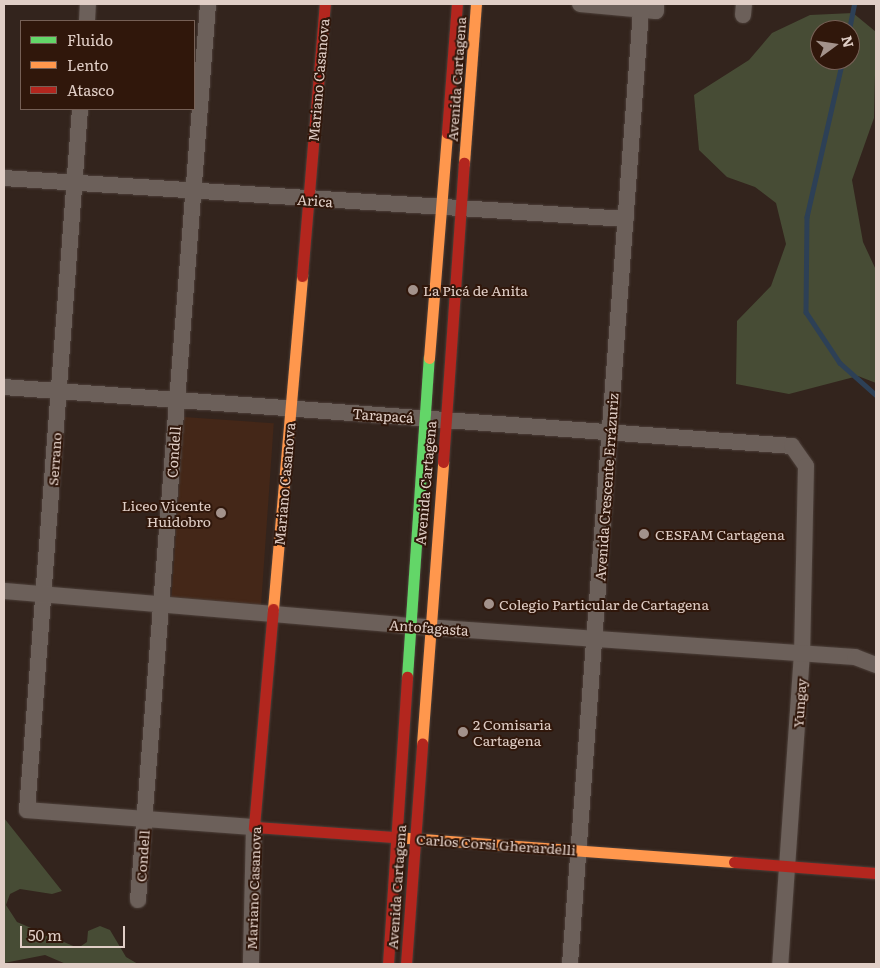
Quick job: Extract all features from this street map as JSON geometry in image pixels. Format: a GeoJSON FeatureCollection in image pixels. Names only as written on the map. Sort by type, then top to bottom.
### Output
{"type":"FeatureCollection","features":[{"type":"Feature","properties":{"kind":"main road","name":"Mariano Casanova"},"geometry":{"type":"LineString","coordinates":[[254,827],[325,4]]}},
{"type":"Feature","properties":{"kind":"main road","name":"Avenida Cartagena"},"geometry":{"type":"LineString","coordinates":[[388,964],[424,418],[458,4]]}},
{"type":"Feature","properties":{"kind":"main road","name":"Avenida Cartagena"},"geometry":{"type":"LineString","coordinates":[[406,964],[429,627],[476,4]]}},
{"type":"Feature","properties":{"kind":"main road","name":"Carlos Corsi Gherardelli"},"geometry":{"type":"LineString","coordinates":[[254,827],[789,865],[876,873]]}},
{"type":"Feature","properties":{"kind":"street"},"geometry":{"type":"LineString","coordinates":[[87,20],[88,4]]}},
{"type":"Feature","properties":{"kind":"street","name":"Condell"},"geometry":{"type":"LineString","coordinates":[[138,900],[208,4]]}},
{"type":"Feature","properties":{"kind":"street"},"geometry":{"type":"LineString","coordinates":[[580,4],[651,8]]}},
{"type":"Feature","properties":{"kind":"street","name":"Avenida Crescente Errázuriz"},"geometry":{"type":"LineString","coordinates":[[570,964],[626,219],[651,8]]}},
{"type":"Feature","properties":{"kind":"street","name":"Serrano"},"geometry":{"type":"LineString","coordinates":[[27,810],[80,110]]}},
{"type":"Feature","properties":{"kind":"street","name":"Arica"},"geometry":{"type":"LineString","coordinates":[[4,178],[626,219]]}},
{"type":"Feature","properties":{"kind":"street","name":"Tarapacá"},"geometry":{"type":"LineString","coordinates":[[4,387],[792,446]]}},
{"type":"Feature","properties":{"kind":"street","name":"Yungay"},"geometry":{"type":"LineString","coordinates":[[780,964],[789,865],[802,653],[806,466],[792,446]]}},
{"type":"Feature","properties":{"kind":"street","name":"Antofagasta"},"geometry":{"type":"LineString","coordinates":[[4,591],[411,626],[802,653],[855,658],[876,665]]}},
{"type":"Feature","properties":{"kind":"street","name":"Carlos Corsi Gherardelli"},"geometry":{"type":"LineString","coordinates":[[27,810],[254,827]]}},
{"type":"Feature","properties":{"kind":"street","name":"Mariano Casanova"},"geometry":{"type":"LineString","coordinates":[[251,964],[254,827]]}},
{"type":"Feature","properties":{"kind":"shaded area","name":"Liceo Vicente Huidobro"},"geometry":{"type":"Polygon","coordinates":[[[184,417],[274,423],[261,608],[171,602],[184,417]]]}},
{"type":"Feature","properties":{"kind":"green space"},"geometry":{"type":"Polygon","coordinates":[[[853,13],[876,32],[874,118],[852,180],[863,242],[876,270],[876,383],[858,376],[789,394],[736,384],[737,321],[771,286],[786,244],[776,203],[755,187],[727,177],[699,150],[694,95],[749,60],[772,33],[810,15],[853,13]]]}},
{"type":"Feature","properties":{"kind":"green space"},"geometry":{"type":"Polygon","coordinates":[[[4,818],[62,891],[52,894],[20,889],[10,894],[6,905],[17,922],[78,948],[87,942],[88,931],[100,926],[110,930],[126,957],[138,964],[66,964],[45,955],[4,963],[4,818]]]}},
{"type":"Feature","properties":{"kind":"waterway"},"geometry":{"type":"LineString","coordinates":[[851,20],[854,4]]}},
{"type":"Feature","properties":{"kind":"waterway"},"geometry":{"type":"LineString","coordinates":[[841,70],[807,217],[806,312],[840,363],[876,395]]}},
{"type":"Feature","properties":{"kind":"traffic: fast"},"geometry":{"type":"LineString","coordinates":[[407,677],[429,358]]}},
{"type":"Feature","properties":{"kind":"traffic: slow"},"geometry":{"type":"LineString","coordinates":[[464,163],[476,4]]}},
{"type":"Feature","properties":{"kind":"traffic: slow"},"geometry":{"type":"LineString","coordinates":[[429,358],[447,133]]}},
{"type":"Feature","properties":{"kind":"traffic: slow"},"geometry":{"type":"LineString","coordinates":[[273,609],[302,276]]}},
{"type":"Feature","properties":{"kind":"traffic: slow"},"geometry":{"type":"LineString","coordinates":[[422,744],[443,462]]}},
{"type":"Feature","properties":{"kind":"traffic: slow"},"geometry":{"type":"LineString","coordinates":[[395,837],[734,862]]}},
{"type":"Feature","properties":{"kind":"traffic: jam"},"geometry":{"type":"LineString","coordinates":[[302,276],[325,4]]}},
{"type":"Feature","properties":{"kind":"traffic: jam"},"geometry":{"type":"LineString","coordinates":[[447,133],[457,4]]}},
{"type":"Feature","properties":{"kind":"traffic: jam"},"geometry":{"type":"LineString","coordinates":[[443,462],[464,163]]}},
{"type":"Feature","properties":{"kind":"traffic: jam"},"geometry":{"type":"LineString","coordinates":[[273,609],[254,827],[395,837]]}},
{"type":"Feature","properties":{"kind":"traffic: jam"},"geometry":{"type":"LineString","coordinates":[[388,964],[407,677]]}},
{"type":"Feature","properties":{"kind":"traffic: jam"},"geometry":{"type":"LineString","coordinates":[[406,964],[422,744]]}},
{"type":"Feature","properties":{"kind":"traffic: jam"},"geometry":{"type":"LineString","coordinates":[[734,862],[876,873]]}},
{"type":"Feature","properties":{"kind":"place","name":"La Picá de Anita"},"geometry":{"type":"Point","coordinates":[413,290]}},
{"type":"Feature","properties":{"kind":"place","name":"Liceo Vicente Huidobro"},"geometry":{"type":"Point","coordinates":[221,513]}},
{"type":"Feature","properties":{"kind":"place","name":"CESFAM Cartagena"},"geometry":{"type":"Point","coordinates":[644,534]}},
{"type":"Feature","properties":{"kind":"place","name":"Colegio Particular de Cartagena"},"geometry":{"type":"Point","coordinates":[489,604]}},
{"type":"Feature","properties":{"kind":"place","name":"2 Comisaria Cartagena"},"geometry":{"type":"Point","coordinates":[463,732]}}]}
